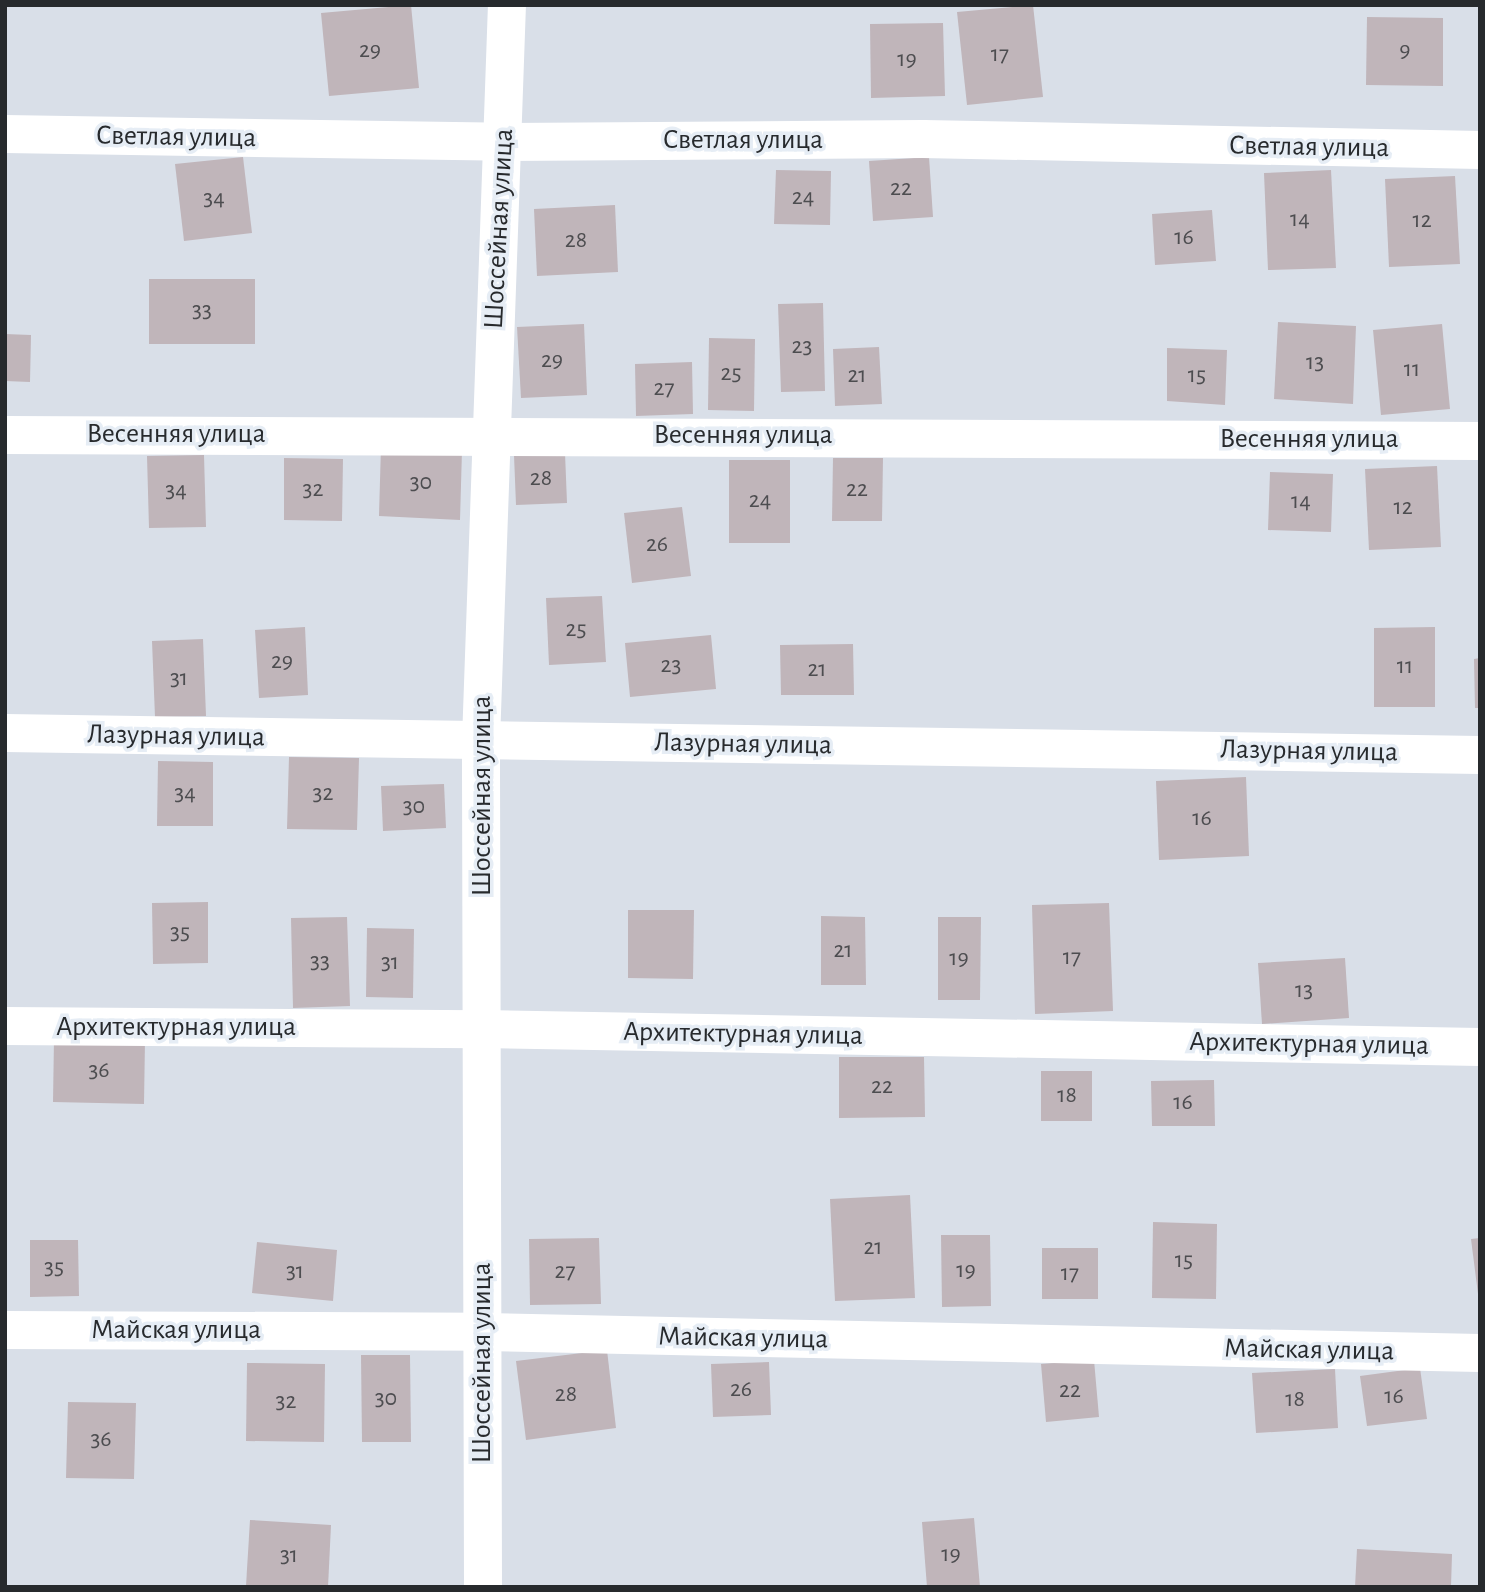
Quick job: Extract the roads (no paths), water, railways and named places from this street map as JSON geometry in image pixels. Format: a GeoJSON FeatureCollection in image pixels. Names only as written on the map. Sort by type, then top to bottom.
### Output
{"type":"FeatureCollection","features":[{"type":"Feature","properties":{"kind":"street","name":"Шоссейная улица"},"geometry":{"type":"LineString","coordinates":[[483,1587],[481,741],[488,433],[504,142],[507,5]]}},
{"type":"Feature","properties":{"kind":"street","name":"Светлая улица"},"geometry":{"type":"LineString","coordinates":[[5,134],[504,142],[923,139],[1480,150]]}},
{"type":"Feature","properties":{"kind":"street","name":"Весенняя улица"},"geometry":{"type":"LineString","coordinates":[[5,435],[488,433],[1480,440]]}},
{"type":"Feature","properties":{"kind":"street","name":"Лазурная улица"},"geometry":{"type":"LineString","coordinates":[[5,733],[1480,755]]}},
{"type":"Feature","properties":{"kind":"street","name":"Архитектурная улица"},"geometry":{"type":"LineString","coordinates":[[5,1026],[481,1029],[1480,1047]]}},
{"type":"Feature","properties":{"kind":"street","name":"Майская улица"},"geometry":{"type":"LineString","coordinates":[[5,1330],[482,1332],[1480,1353]]}}]}
